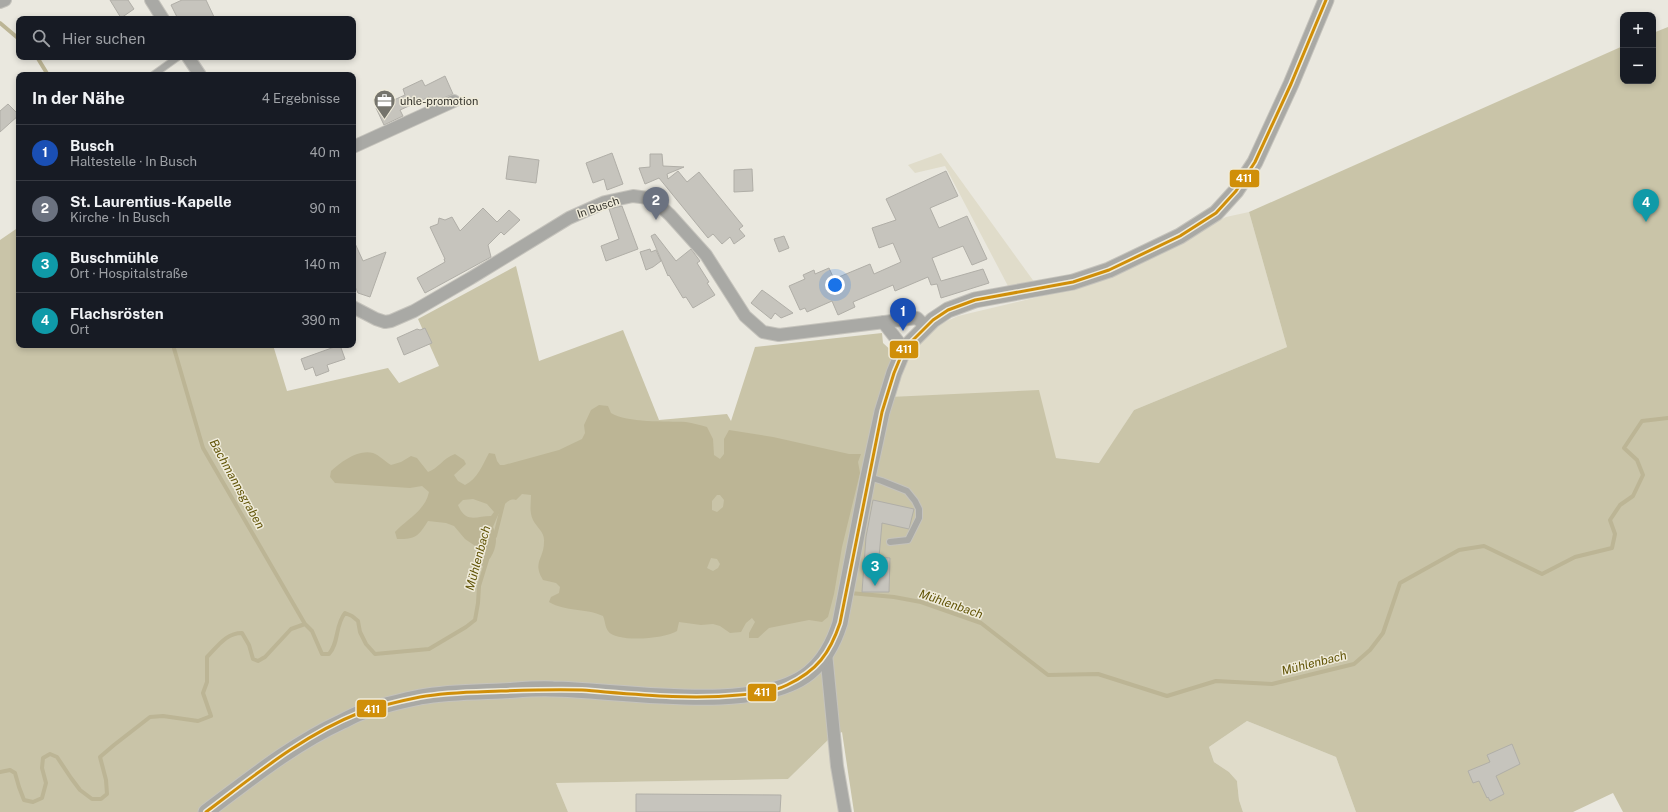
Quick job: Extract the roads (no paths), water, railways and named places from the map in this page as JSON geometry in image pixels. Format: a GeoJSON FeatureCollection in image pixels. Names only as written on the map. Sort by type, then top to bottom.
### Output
{"type":"FeatureCollection","features":[{"type":"Feature","properties":{"kind":"street"},"geometry":{"type":"LineString","coordinates":[[0,2],[5,0]]}},
{"type":"Feature","properties":{"kind":"street"},"geometry":{"type":"LineString","coordinates":[[151,0],[161,16]]}},
{"type":"Feature","properties":{"kind":"street"},"geometry":{"type":"LineString","coordinates":[[206,812],[278,757],[328,728],[364,711],[420,698],[446,694],[553,689],[692,697],[733,696],[765,691],[793,682],[808,674],[826,653],[835,639],[840,623],[882,412],[894,373],[904,350],[933,320],[948,310],[975,300],[1073,282],[1109,270],[1180,236],[1216,213],[1236,191],[1255,162],[1291,84],[1326,0]]}},
{"type":"Feature","properties":{"kind":"street"},"geometry":{"type":"LineString","coordinates":[[190,60],[198,72]]}},
{"type":"Feature","properties":{"kind":"street"},"geometry":{"type":"LineString","coordinates":[[356,146],[454,101]]}},
{"type":"Feature","properties":{"kind":"street","name":"In Busch"},"geometry":{"type":"LineString","coordinates":[[356,309],[376,319],[385,322],[391,321],[414,311],[569,218],[605,202],[633,196],[648,198],[658,204],[670,215],[706,255],[745,316],[753,325],[763,332],[779,335],[917,318],[926,327]]}},
{"type":"Feature","properties":{"kind":"street"},"geometry":{"type":"LineString","coordinates":[[883,322],[904,350]]}},
{"type":"Feature","properties":{"kind":"street"},"geometry":{"type":"LineString","coordinates":[[826,653],[837,766],[845,812]]}},
{"type":"Feature","properties":{"kind":"lane"},"geometry":{"type":"LineString","coordinates":[[157,72],[174,60]]}},
{"type":"Feature","properties":{"kind":"lane"},"geometry":{"type":"LineString","coordinates":[[868,477],[907,491],[919,509],[919,518],[908,540],[890,542]]}},
{"type":"Feature","properties":{"kind":"waterway","name":"Bachmannsgraben"},"geometry":{"type":"LineString","coordinates":[[0,23],[16,36]]}},
{"type":"Feature","properties":{"kind":"waterway","name":"Bachmannsgraben"},"geometry":{"type":"LineString","coordinates":[[39,60],[46,72]]}},
{"type":"Feature","properties":{"kind":"waterway","name":"Bachmannsgraben"},"geometry":{"type":"LineString","coordinates":[[174,348],[203,448],[305,624]]}},
{"type":"Feature","properties":{"kind":"waterway","name":"Mühlenbach"},"geometry":{"type":"LineString","coordinates":[[850,593],[894,597],[921,602],[981,623],[1048,675],[1098,674],[1167,696],[1216,681],[1272,684],[1354,664],[1370,650],[1383,633],[1400,583],[1459,550],[1484,546],[1542,574],[1575,557],[1612,548],[1615,534],[1610,520],[1620,505],[1633,496],[1643,475],[1637,460],[1624,448],[1642,421],[1668,418]]}},
{"type":"Feature","properties":{"kind":"waterway","name":"Mühlenbach"},"geometry":{"type":"LineString","coordinates":[[495,536],[503,504]]}},
{"type":"Feature","properties":{"kind":"waterway","name":"Mühlenbach"},"geometry":{"type":"LineString","coordinates":[[0,772],[10,770],[15,773],[24,800],[33,802],[42,798],[46,783],[42,768],[43,758],[50,754],[57,757],[80,790],[92,799],[101,799],[107,794],[106,780],[100,757],[150,717],[163,716],[198,721],[211,716],[203,693],[207,682],[207,657],[231,635],[242,633],[249,645],[253,659],[258,661],[265,657],[291,629],[305,624],[312,631],[322,654],[329,654],[334,645],[340,623],[345,613],[358,621],[360,632],[366,644],[375,654],[429,649],[475,620],[479,586],[487,560]]}},
{"type":"Feature","properties":{"kind":"place","name":"uhle-promotion"},"geometry":{"type":"Point","coordinates":[385,120]}},
{"type":"Feature","properties":{"kind":"place","name":"St. Laurentius-Kapelle"},"geometry":{"type":"Point","coordinates":[656,220]}},
{"type":"Feature","properties":{"kind":"place","name":"Flachsrösten"},"geometry":{"type":"Point","coordinates":[1646,222]}},
{"type":"Feature","properties":{"kind":"place","name":"Busch"},"geometry":{"type":"Point","coordinates":[903,331]}},
{"type":"Feature","properties":{"kind":"place","name":"Buschmühle"},"geometry":{"type":"Point","coordinates":[875,586]}}]}
